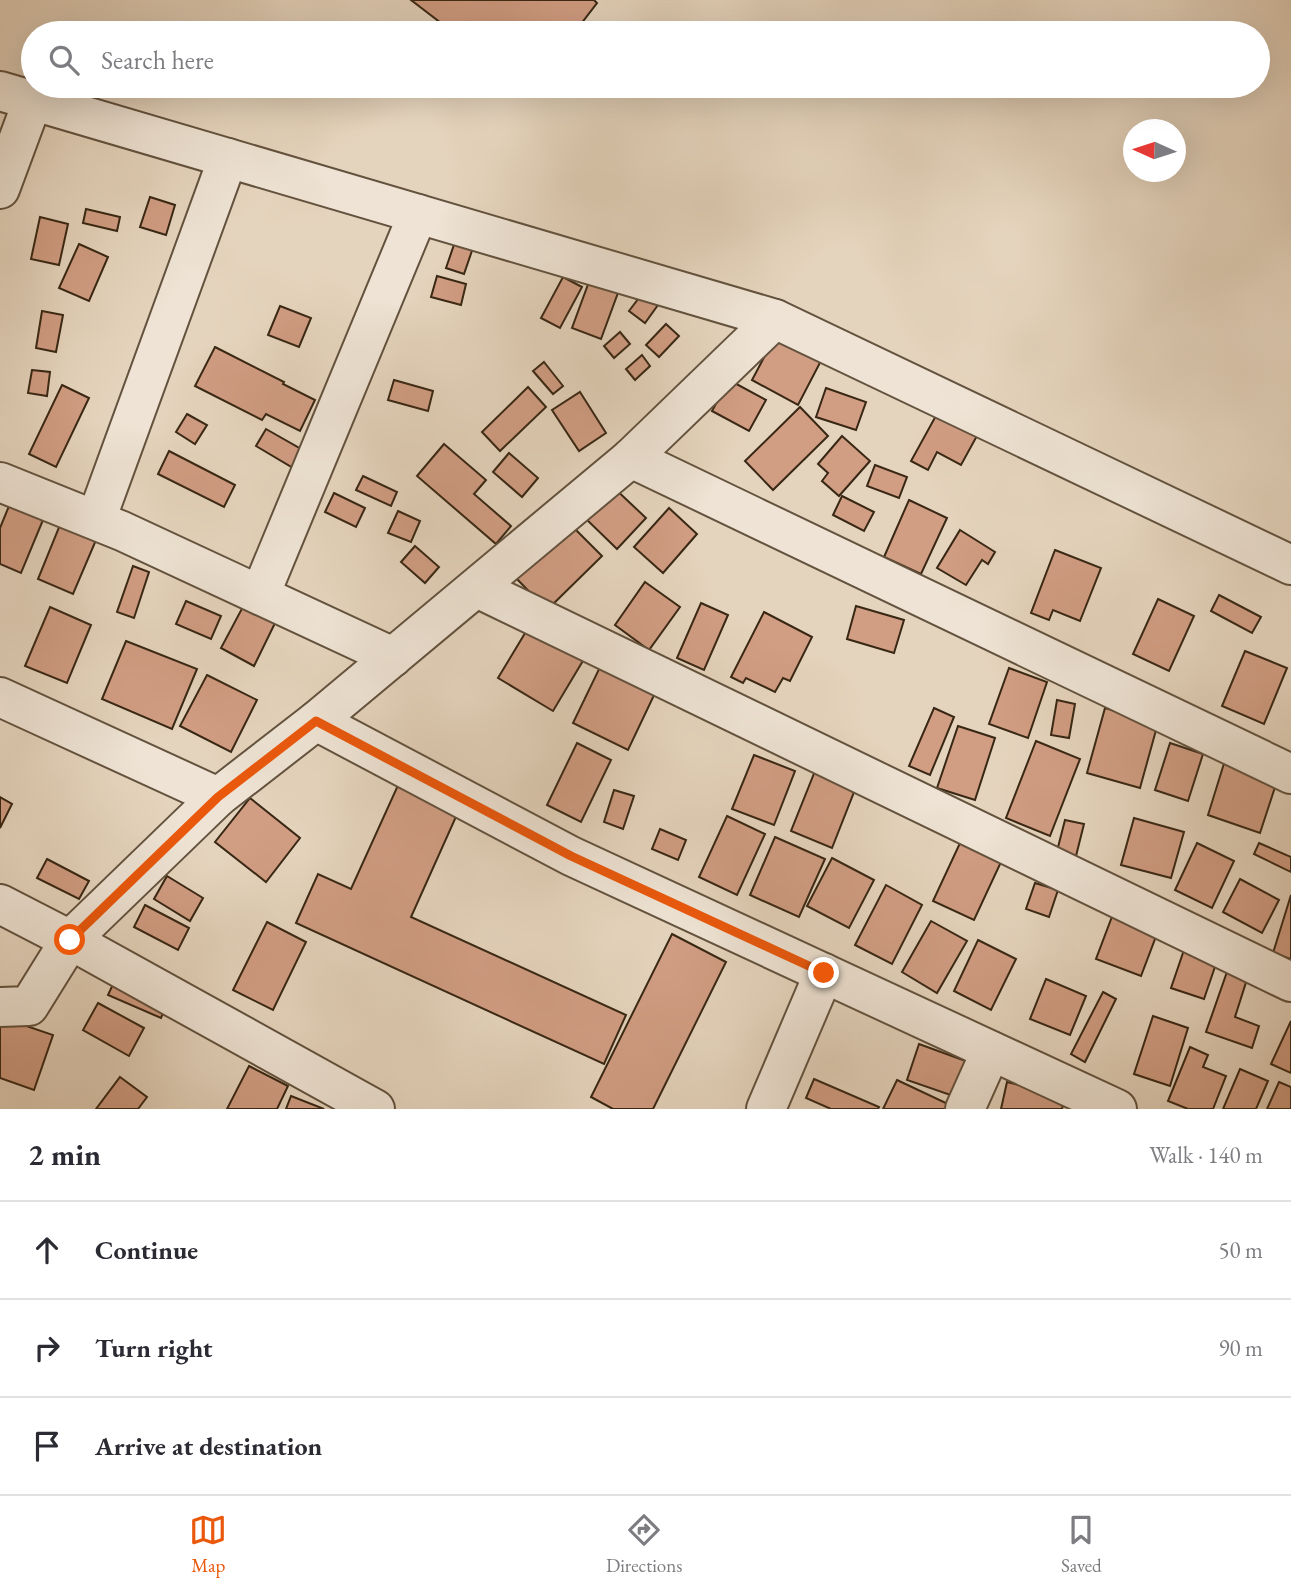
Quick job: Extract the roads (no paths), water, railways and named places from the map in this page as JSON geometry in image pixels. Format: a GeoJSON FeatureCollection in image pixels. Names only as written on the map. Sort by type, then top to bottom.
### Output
{"type":"FeatureCollection","features":[{"type":"Feature","properties":{"kind":"street"},"geometry":{"type":"LineString","coordinates":[[0,189],[17,95]]}},
{"type":"Feature","properties":{"kind":"street"},"geometry":{"type":"LineString","coordinates":[[27,98],[775,319],[1291,565]]}},
{"type":"Feature","properties":{"kind":"street"},"geometry":{"type":"LineString","coordinates":[[96,520],[228,158]]}},
{"type":"Feature","properties":{"kind":"street"},"geometry":{"type":"LineString","coordinates":[[260,595],[418,214]]}},
{"type":"Feature","properties":{"kind":"street"},"geometry":{"type":"LineString","coordinates":[[0,1007],[29,1006],[70,940],[218,797],[316,721],[631,458],[775,319]]}},
{"type":"Feature","properties":{"kind":"street"},"geometry":{"type":"LineString","coordinates":[[631,458],[1291,774]]}},
{"type":"Feature","properties":{"kind":"street"},"geometry":{"type":"LineString","coordinates":[[0,482],[122,531],[393,657]]}},
{"type":"Feature","properties":{"kind":"street"},"geometry":{"type":"LineString","coordinates":[[477,588],[1291,982]]}},
{"type":"Feature","properties":{"kind":"street"},"geometry":{"type":"LineString","coordinates":[[0,697],[218,797]]}},
{"type":"Feature","properties":{"kind":"street"},"geometry":{"type":"LineString","coordinates":[[316,721],[571,856],[1117,1109]]}},
{"type":"Feature","properties":{"kind":"street"},"geometry":{"type":"LineString","coordinates":[[0,904],[375,1109]]}},
{"type":"Feature","properties":{"kind":"street"},"geometry":{"type":"LineString","coordinates":[[766,1109],[824,973]]}},
{"type":"Feature","properties":{"kind":"street"},"geometry":{"type":"LineString","coordinates":[[965,1109],[991,1051]]}}]}
